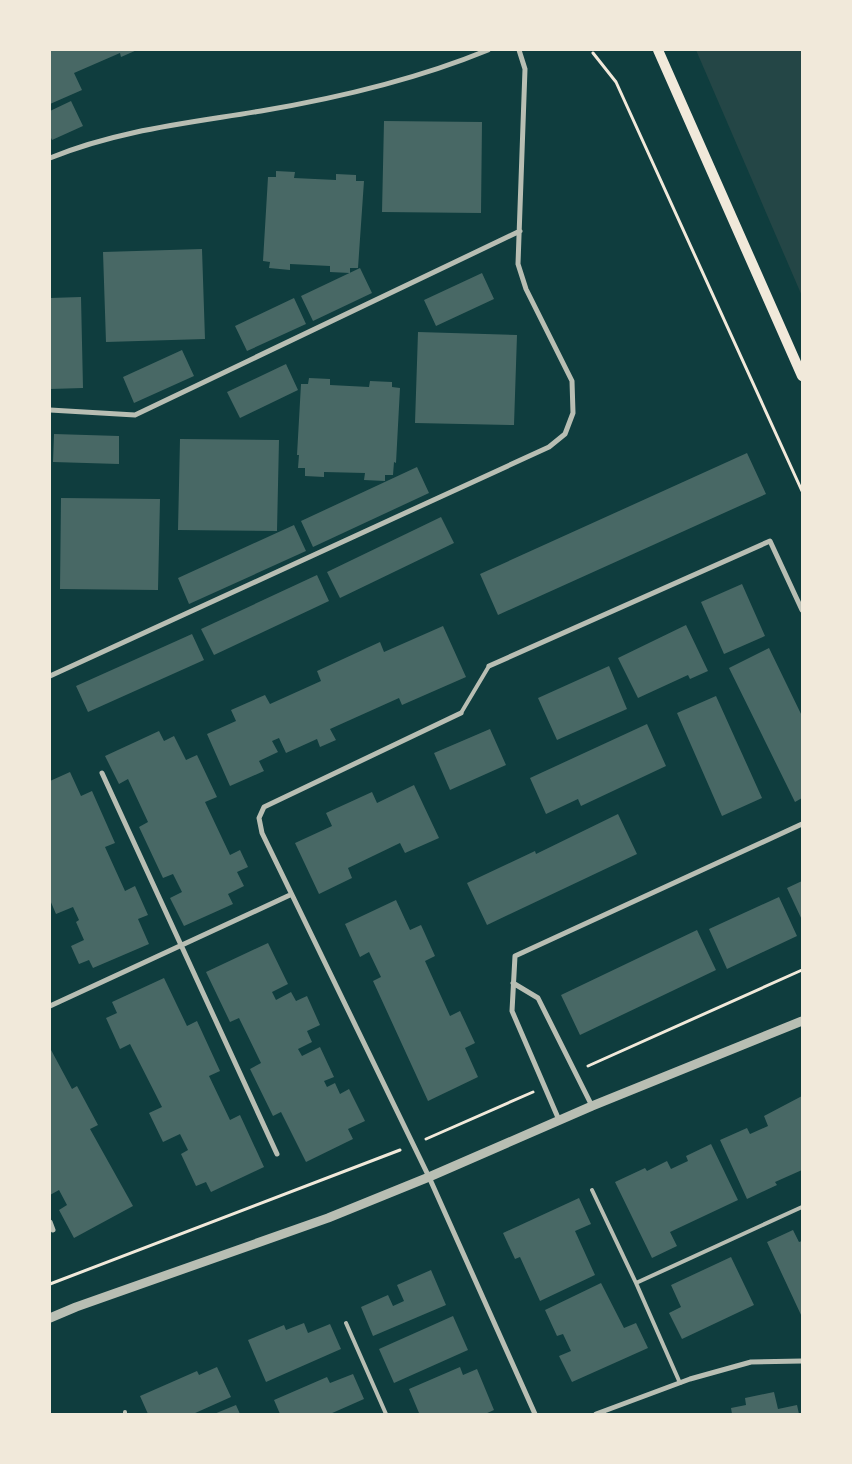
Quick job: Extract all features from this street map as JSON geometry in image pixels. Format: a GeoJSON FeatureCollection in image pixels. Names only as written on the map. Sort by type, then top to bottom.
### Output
{"type":"FeatureCollection","features":[{"type":"Feature","properties":{"kind":"main road"},"geometry":{"type":"LineString","coordinates":[[658,50],[802,376]]}},
{"type":"Feature","properties":{"kind":"street"},"geometry":{"type":"LineString","coordinates":[[50,158],[113,136],[331,98],[392,84],[488,50]]}},
{"type":"Feature","properties":{"kind":"street"},"geometry":{"type":"LineString","coordinates":[[50,676],[549,447],[565,434],[573,413],[572,381],[526,289],[518,264],[525,69],[519,50]]}},
{"type":"Feature","properties":{"kind":"street"},"geometry":{"type":"LineString","coordinates":[[50,410],[135,415],[520,231]]}},
{"type":"Feature","properties":{"kind":"street"},"geometry":{"type":"LineString","coordinates":[[489,666],[770,541],[802,610]]}},
{"type":"Feature","properties":{"kind":"street"},"geometry":{"type":"LineString","coordinates":[[461,713],[264,807],[259,818],[262,834],[290,895],[429,1177],[535,1414]]}},
{"type":"Feature","properties":{"kind":"street"},"geometry":{"type":"LineString","coordinates":[[102,773],[277,1154]]}},
{"type":"Feature","properties":{"kind":"street"},"geometry":{"type":"LineString","coordinates":[[559,1120],[512,1011],[515,956],[802,824]]}},
{"type":"Feature","properties":{"kind":"street"},"geometry":{"type":"LineString","coordinates":[[50,1006],[290,895]]}},
{"type":"Feature","properties":{"kind":"street"},"geometry":{"type":"LineString","coordinates":[[513,983],[538,998],[592,1106]]}},
{"type":"Feature","properties":{"kind":"street"},"geometry":{"type":"LineString","coordinates":[[50,1318],[76,1307],[328,1218],[429,1177],[592,1106],[802,1021]]}},
{"type":"Feature","properties":{"kind":"street"},"geometry":{"type":"LineString","coordinates":[[50,1222],[53,1230]]}},
{"type":"Feature","properties":{"kind":"street"},"geometry":{"type":"LineString","coordinates":[[596,1414],[680,1383],[751,1362],[802,1361]]}},
{"type":"Feature","properties":{"kind":"lane"},"geometry":{"type":"LineString","coordinates":[[461,713],[489,666]]}},
{"type":"Feature","properties":{"kind":"lane"},"geometry":{"type":"LineString","coordinates":[[592,1190],[680,1383]]}},
{"type":"Feature","properties":{"kind":"lane"},"geometry":{"type":"LineString","coordinates":[[636,1283],[802,1207]]}},
{"type":"Feature","properties":{"kind":"lane"},"geometry":{"type":"LineString","coordinates":[[346,1323],[386,1414]]}},
{"type":"Feature","properties":{"kind":"path"},"geometry":{"type":"LineString","coordinates":[[593,53],[616,82],[802,491]]}},
{"type":"Feature","properties":{"kind":"path"},"geometry":{"type":"LineString","coordinates":[[575,1072],[802,970]]}},
{"type":"Feature","properties":{"kind":"path"},"geometry":{"type":"LineString","coordinates":[[50,1284],[192,1228],[339,1175],[413,1145],[545,1086]]}},
{"type":"Feature","properties":{"kind":"shaded area"},"geometry":{"type":"Polygon","coordinates":[[[696,50],[802,50],[802,296],[696,50]]]}},
{"type":"Feature","properties":{"kind":"building"},"geometry":{"type":"Polygon","coordinates":[[[50,50],[137,50],[121,57],[120,53],[74,73],[82,90],[50,104],[50,50]]]}},
{"type":"Feature","properties":{"kind":"building"},"geometry":{"type":"Polygon","coordinates":[[[71,101],[83,126],[52,140],[50,136],[50,111],[71,101]]]}},
{"type":"Feature","properties":{"kind":"building"},"geometry":{"type":"Polygon","coordinates":[[[384,121],[482,122],[481,213],[382,212],[384,121]]]}},
{"type":"Feature","properties":{"kind":"building"},"geometry":{"type":"Polygon","coordinates":[[[276,171],[295,172],[294,178],[336,180],[336,174],[356,175],[356,181],[364,181],[358,268],[350,268],[350,273],[330,272],[330,266],[290,264],[290,270],[269,268],[270,262],[263,261],[268,177],[276,177],[276,171]]]}},
{"type":"Feature","properties":{"kind":"building"},"geometry":{"type":"Polygon","coordinates":[[[202,249],[205,339],[106,342],[103,252],[202,249]]]}},
{"type":"Feature","properties":{"kind":"building"},"geometry":{"type":"Polygon","coordinates":[[[360,268],[372,293],[313,321],[301,296],[360,268]]]}},
{"type":"Feature","properties":{"kind":"building"},"geometry":{"type":"Polygon","coordinates":[[[482,273],[494,299],[436,326],[424,300],[482,273]]]}},
{"type":"Feature","properties":{"kind":"building"},"geometry":{"type":"Polygon","coordinates":[[[81,297],[83,388],[50,389],[50,298],[81,297]]]}},
{"type":"Feature","properties":{"kind":"building"},"geometry":{"type":"Polygon","coordinates":[[[294,298],[306,324],[247,351],[235,326],[294,298]]]}},
{"type":"Feature","properties":{"kind":"building"},"geometry":{"type":"Polygon","coordinates":[[[418,332],[517,335],[514,425],[415,423],[418,332]]]}},
{"type":"Feature","properties":{"kind":"building"},"geometry":{"type":"Polygon","coordinates":[[[182,350],[194,376],[134,403],[123,377],[182,350]]]}},
{"type":"Feature","properties":{"kind":"building"},"geometry":{"type":"Polygon","coordinates":[[[286,364],[298,390],[240,418],[227,392],[286,364]]]}},
{"type":"Feature","properties":{"kind":"building"},"geometry":{"type":"Polygon","coordinates":[[[309,378],[330,379],[330,385],[369,387],[370,381],[392,382],[392,387],[400,388],[396,463],[394,462],[393,475],[385,475],[385,481],[364,480],[365,473],[324,472],[324,477],[305,476],[305,468],[298,468],[301,384],[308,384],[309,378]]]}},
{"type":"Feature","properties":{"kind":"building"},"geometry":{"type":"Polygon","coordinates":[[[54,434],[119,436],[119,464],[53,462],[54,434]]]}},
{"type":"Feature","properties":{"kind":"building"},"geometry":{"type":"Polygon","coordinates":[[[180,439],[279,440],[277,531],[178,530],[180,439]]]}},
{"type":"Feature","properties":{"kind":"building"},"geometry":{"type":"Polygon","coordinates":[[[747,453],[766,494],[498,615],[480,574],[747,453]]]}},
{"type":"Feature","properties":{"kind":"building"},"geometry":{"type":"Polygon","coordinates":[[[417,467],[429,493],[313,547],[301,521],[417,467]]]}},
{"type":"Feature","properties":{"kind":"building"},"geometry":{"type":"Polygon","coordinates":[[[61,498],[160,499],[158,590],[60,589],[61,498]]]}},
{"type":"Feature","properties":{"kind":"building"},"geometry":{"type":"Polygon","coordinates":[[[441,517],[454,543],[340,598],[327,572],[441,517]]]}},
{"type":"Feature","properties":{"kind":"building"},"geometry":{"type":"Polygon","coordinates":[[[294,525],[306,551],[189,604],[178,578],[294,525]]]}},
{"type":"Feature","properties":{"kind":"building"},"geometry":{"type":"Polygon","coordinates":[[[317,575],[329,601],[214,655],[201,629],[317,575]]]}},
{"type":"Feature","properties":{"kind":"building"},"geometry":{"type":"Polygon","coordinates":[[[742,584],[765,636],[724,654],[701,602],[742,584]]]}},
{"type":"Feature","properties":{"kind":"building"},"geometry":{"type":"Polygon","coordinates":[[[686,625],[708,671],[690,679],[688,675],[638,698],[618,658],[686,625]]]}},
{"type":"Feature","properties":{"kind":"building"},"geometry":{"type":"Polygon","coordinates":[[[443,626],[466,677],[402,705],[399,698],[330,729],[336,740],[320,747],[317,739],[286,753],[279,738],[272,741],[278,752],[259,761],[264,771],[230,786],[207,734],[236,721],[231,710],[265,695],[270,704],[321,681],[317,671],[380,642],[384,652],[443,626]]]}},
{"type":"Feature","properties":{"kind":"building"},"geometry":{"type":"Polygon","coordinates":[[[192,634],[204,660],[88,712],[76,686],[192,634]]]}},
{"type":"Feature","properties":{"kind":"building"},"geometry":{"type":"Polygon","coordinates":[[[769,648],[802,716],[802,798],[795,802],[729,668],[769,648]]]}},
{"type":"Feature","properties":{"kind":"building"},"geometry":{"type":"Polygon","coordinates":[[[609,666],[627,709],[557,740],[538,698],[609,666]]]}},
{"type":"Feature","properties":{"kind":"building"},"geometry":{"type":"Polygon","coordinates":[[[716,696],[762,798],[722,816],[677,713],[716,696]]]}},
{"type":"Feature","properties":{"kind":"building"},"geometry":{"type":"Polygon","coordinates":[[[647,724],[666,766],[581,806],[578,799],[546,814],[530,778],[647,724]]]}},
{"type":"Feature","properties":{"kind":"building"},"geometry":{"type":"Polygon","coordinates":[[[490,729],[506,765],[450,790],[434,753],[490,729]]]}},
{"type":"Feature","properties":{"kind":"building"},"geometry":{"type":"Polygon","coordinates":[[[159,731],[164,741],[174,736],[186,760],[197,755],[217,797],[205,802],[230,855],[240,850],[248,867],[237,872],[244,886],[228,894],[233,904],[184,926],[170,898],[182,892],[173,874],[163,878],[139,827],[148,822],[128,779],[119,784],[105,756],[159,731]]]}},
{"type":"Feature","properties":{"kind":"building"},"geometry":{"type":"Polygon","coordinates":[[[70,772],[81,796],[92,791],[115,843],[105,847],[125,891],[135,886],[148,915],[138,919],[149,944],[93,968],[89,960],[79,964],[71,946],[84,940],[76,922],[79,920],[73,907],[56,914],[50,900],[50,781],[70,772]]]}},
{"type":"Feature","properties":{"kind":"building"},"geometry":{"type":"Polygon","coordinates":[[[414,785],[439,838],[405,853],[400,843],[348,868],[352,878],[319,894],[295,843],[332,826],[326,813],[372,792],[377,803],[414,785]]]}},
{"type":"Feature","properties":{"kind":"building"},"geometry":{"type":"Polygon","coordinates":[[[618,814],[637,854],[487,925],[467,883],[535,851],[536,854],[618,814]]]}},
{"type":"Feature","properties":{"kind":"building"},"geometry":{"type":"Polygon","coordinates":[[[802,881],[802,920],[787,888],[802,881]]]}},
{"type":"Feature","properties":{"kind":"building"},"geometry":{"type":"Polygon","coordinates":[[[779,897],[797,936],[727,969],[709,929],[779,897]]]}},
{"type":"Feature","properties":{"kind":"building"},"geometry":{"type":"Polygon","coordinates":[[[396,900],[410,930],[421,925],[435,956],[425,961],[450,1016],[460,1011],[475,1043],[465,1048],[478,1077],[428,1101],[373,981],[381,977],[369,952],[360,957],[345,924],[396,900]]]}},
{"type":"Feature","properties":{"kind":"building"},"geometry":{"type":"Polygon","coordinates":[[[697,930],[716,970],[580,1035],[561,995],[697,930]]]}},
{"type":"Feature","properties":{"kind":"building"},"geometry":{"type":"Polygon","coordinates":[[[268,943],[288,984],[272,992],[276,1000],[291,992],[296,1001],[307,996],[320,1025],[307,1031],[312,1042],[298,1049],[302,1056],[320,1047],[334,1077],[324,1081],[327,1087],[335,1083],[340,1094],[349,1089],[365,1121],[348,1129],[353,1139],[306,1162],[281,1112],[273,1116],[250,1069],[261,1063],[239,1018],[230,1022],[206,972],[268,943]]]}},
{"type":"Feature","properties":{"kind":"building"},"geometry":{"type":"Polygon","coordinates":[[[164,978],[187,1026],[197,1021],[220,1071],[209,1076],[230,1120],[240,1115],[264,1167],[211,1192],[206,1182],[196,1186],[181,1154],[188,1150],[180,1134],[163,1142],[149,1113],[162,1107],[130,1044],[120,1049],[106,1018],[117,1013],[112,1002],[164,978]]]}},
{"type":"Feature","properties":{"kind":"building"},"geometry":{"type":"Polygon","coordinates":[[[50,1048],[72,1089],[77,1086],[98,1125],[90,1129],[133,1206],[74,1238],[59,1210],[67,1205],[59,1190],[50,1195],[50,1048]]]}},
{"type":"Feature","properties":{"kind":"building"},"geometry":{"type":"Polygon","coordinates":[[[802,1096],[802,1170],[775,1182],[777,1185],[747,1199],[720,1140],[747,1128],[750,1134],[768,1126],[764,1116],[802,1096]]]}},
{"type":"Feature","properties":{"kind":"building"},"geometry":{"type":"Polygon","coordinates":[[[711,1144],[738,1200],[670,1232],[677,1246],[652,1258],[615,1182],[645,1168],[647,1171],[667,1161],[671,1169],[688,1161],[686,1156],[711,1144]]]}},
{"type":"Feature","properties":{"kind":"building"},"geometry":{"type":"Polygon","coordinates":[[[579,1198],[591,1224],[575,1231],[595,1275],[540,1301],[520,1257],[515,1259],[503,1233],[579,1198]]]}},
{"type":"Feature","properties":{"kind":"building"},"geometry":{"type":"Polygon","coordinates":[[[793,1230],[799,1242],[802,1241],[802,1317],[767,1242],[793,1230]]]}},
{"type":"Feature","properties":{"kind":"building"},"geometry":{"type":"Polygon","coordinates":[[[731,1257],[754,1305],[682,1339],[669,1313],[681,1307],[671,1285],[731,1257]]]}},
{"type":"Feature","properties":{"kind":"building"},"geometry":{"type":"Polygon","coordinates":[[[431,1270],[446,1305],[373,1336],[361,1307],[388,1295],[393,1306],[404,1301],[397,1285],[431,1270]]]}},
{"type":"Feature","properties":{"kind":"building"},"geometry":{"type":"Polygon","coordinates":[[[601,1283],[624,1328],[636,1323],[648,1348],[572,1382],[559,1356],[571,1351],[563,1334],[557,1336],[545,1310],[601,1283]]]}},
{"type":"Feature","properties":{"kind":"building"},"geometry":{"type":"Polygon","coordinates":[[[453,1316],[468,1350],[394,1383],[379,1349],[453,1316]]]}},
{"type":"Feature","properties":{"kind":"building"},"geometry":{"type":"Polygon","coordinates":[[[304,1323],[308,1333],[330,1324],[341,1349],[266,1382],[248,1340],[284,1325],[286,1330],[304,1323]]]}},
{"type":"Feature","properties":{"kind":"building"},"geometry":{"type":"Polygon","coordinates":[[[217,1367],[231,1397],[193,1414],[148,1414],[140,1396],[197,1371],[199,1375],[217,1367]]]}},
{"type":"Feature","properties":{"kind":"building"},"geometry":{"type":"Polygon","coordinates":[[[460,1367],[463,1375],[477,1369],[494,1410],[485,1414],[416,1414],[419,1413],[409,1389],[460,1367]]]}},
{"type":"Feature","properties":{"kind":"building"},"geometry":{"type":"Polygon","coordinates":[[[353,1374],[364,1399],[330,1414],[280,1414],[274,1400],[327,1377],[330,1383],[353,1374]]]}},
{"type":"Feature","properties":{"kind":"building"},"geometry":{"type":"Polygon","coordinates":[[[774,1392],[778,1409],[797,1405],[799,1414],[732,1414],[731,1408],[746,1405],[745,1398],[774,1392]]]}},
{"type":"Feature","properties":{"kind":"building"},"geometry":{"type":"Polygon","coordinates":[[[236,1405],[240,1414],[214,1414],[236,1405]]]}}]}
